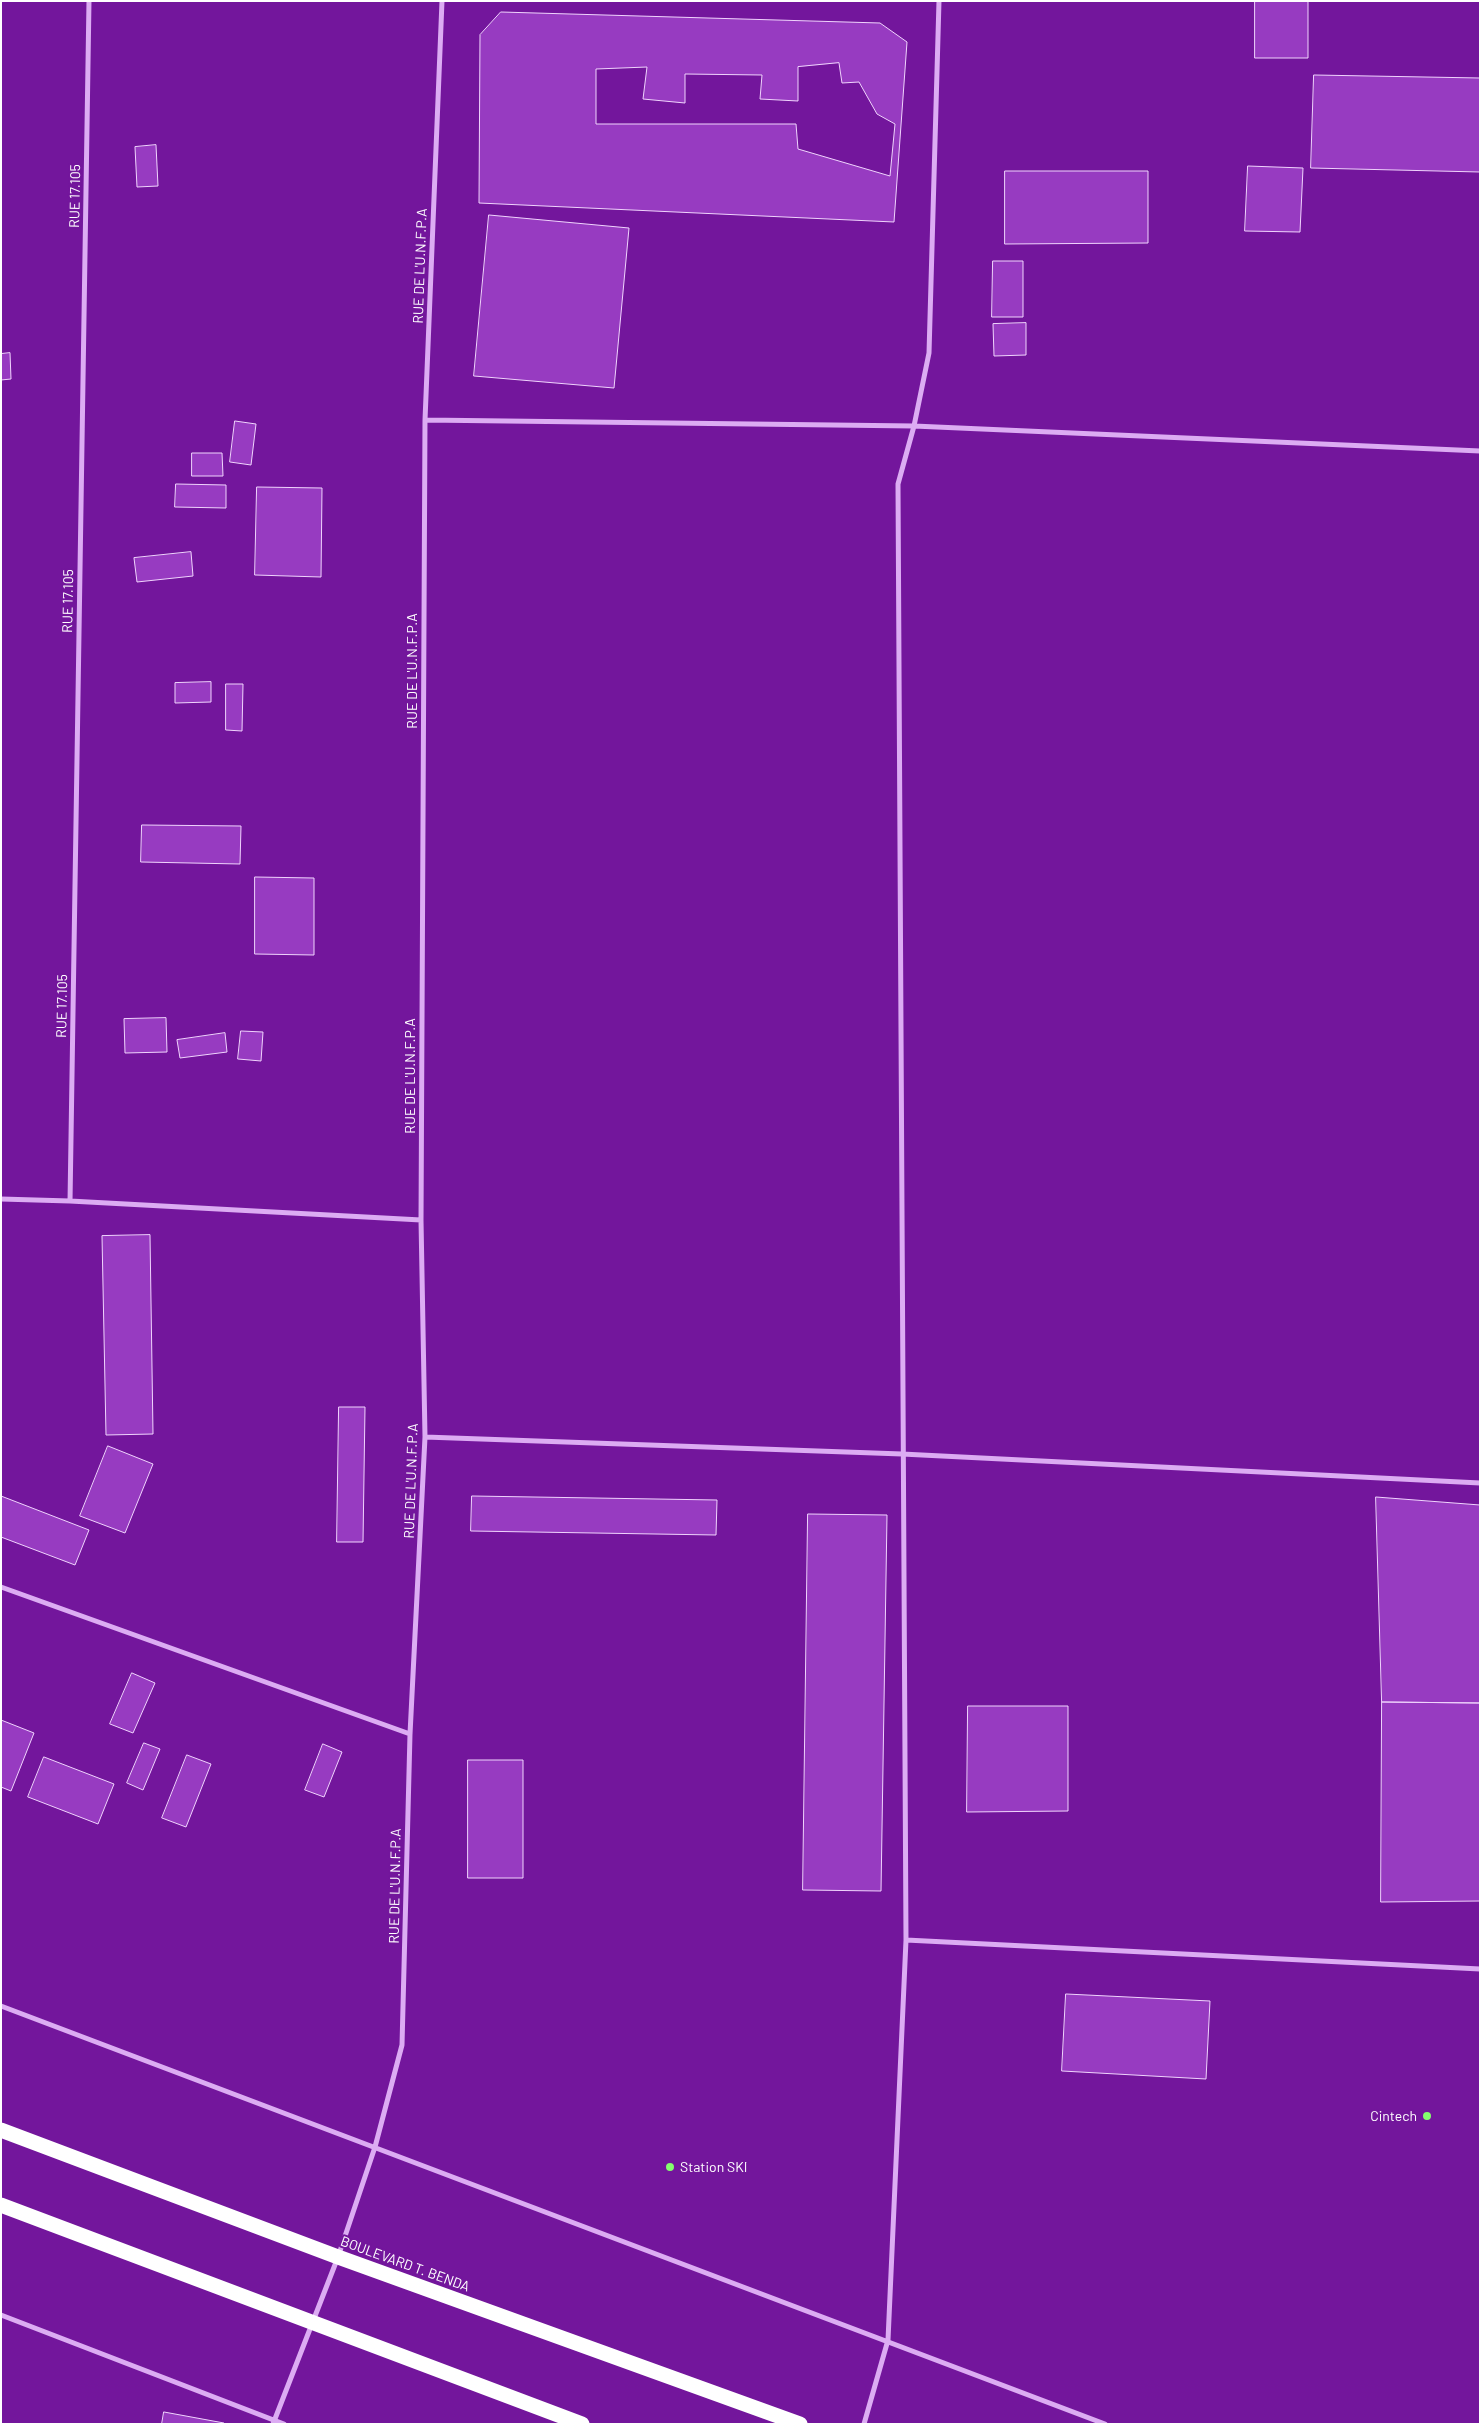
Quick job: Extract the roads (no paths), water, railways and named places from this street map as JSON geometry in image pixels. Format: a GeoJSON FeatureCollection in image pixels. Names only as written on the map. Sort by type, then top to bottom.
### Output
{"type":"FeatureCollection","features":[{"type":"Feature","properties":{"kind":"highway","name":"BOULEVARD T. BENDA"},"geometry":{"type":"LineString","coordinates":[[1,2130],[338,2257],[800,2424]]}},
{"type":"Feature","properties":{"kind":"highway"},"geometry":{"type":"LineString","coordinates":[[1,2205],[582,2424]]}},
{"type":"Feature","properties":{"kind":"street","name":"RUE 17.105"},"geometry":{"type":"LineString","coordinates":[[70,1201],[89,1]]}},
{"type":"Feature","properties":{"kind":"street","name":"RUE DE L'U.N.F.P.A"},"geometry":{"type":"LineString","coordinates":[[273,2422],[314,2323],[338,2257],[375,2148],[402,2046],[410,1734],[425,1437],[421,1220],[425,420],[442,1]]}},
{"type":"Feature","properties":{"kind":"street"},"geometry":{"type":"LineString","coordinates":[[864,2424],[888,2340],[906,1940],[898,484],[914,426],[929,353],[939,1]]}},
{"type":"Feature","properties":{"kind":"street"},"geometry":{"type":"LineString","coordinates":[[425,420],[914,426],[1480,451]]}},
{"type":"Feature","properties":{"kind":"street"},"geometry":{"type":"LineString","coordinates":[[1,1199],[421,1220]]}},
{"type":"Feature","properties":{"kind":"street"},"geometry":{"type":"LineString","coordinates":[[425,1437],[902,1454],[1480,1483]]}},
{"type":"Feature","properties":{"kind":"street"},"geometry":{"type":"LineString","coordinates":[[1,1588],[410,1734]]}},
{"type":"Feature","properties":{"kind":"street"},"geometry":{"type":"LineString","coordinates":[[906,1940],[1480,1969]]}},
{"type":"Feature","properties":{"kind":"street"},"geometry":{"type":"LineString","coordinates":[[1,2006],[888,2340],[1105,2424]]}},
{"type":"Feature","properties":{"kind":"street"},"geometry":{"type":"LineString","coordinates":[[1,2314],[273,2422],[284,2424]]}},
{"type":"Feature","properties":{"kind":"place","name":"Cintech"},"geometry":{"type":"Point","coordinates":[1427,2116]}},
{"type":"Feature","properties":{"kind":"place","name":"Station SKI"},"geometry":{"type":"Point","coordinates":[670,2167]}}]}
